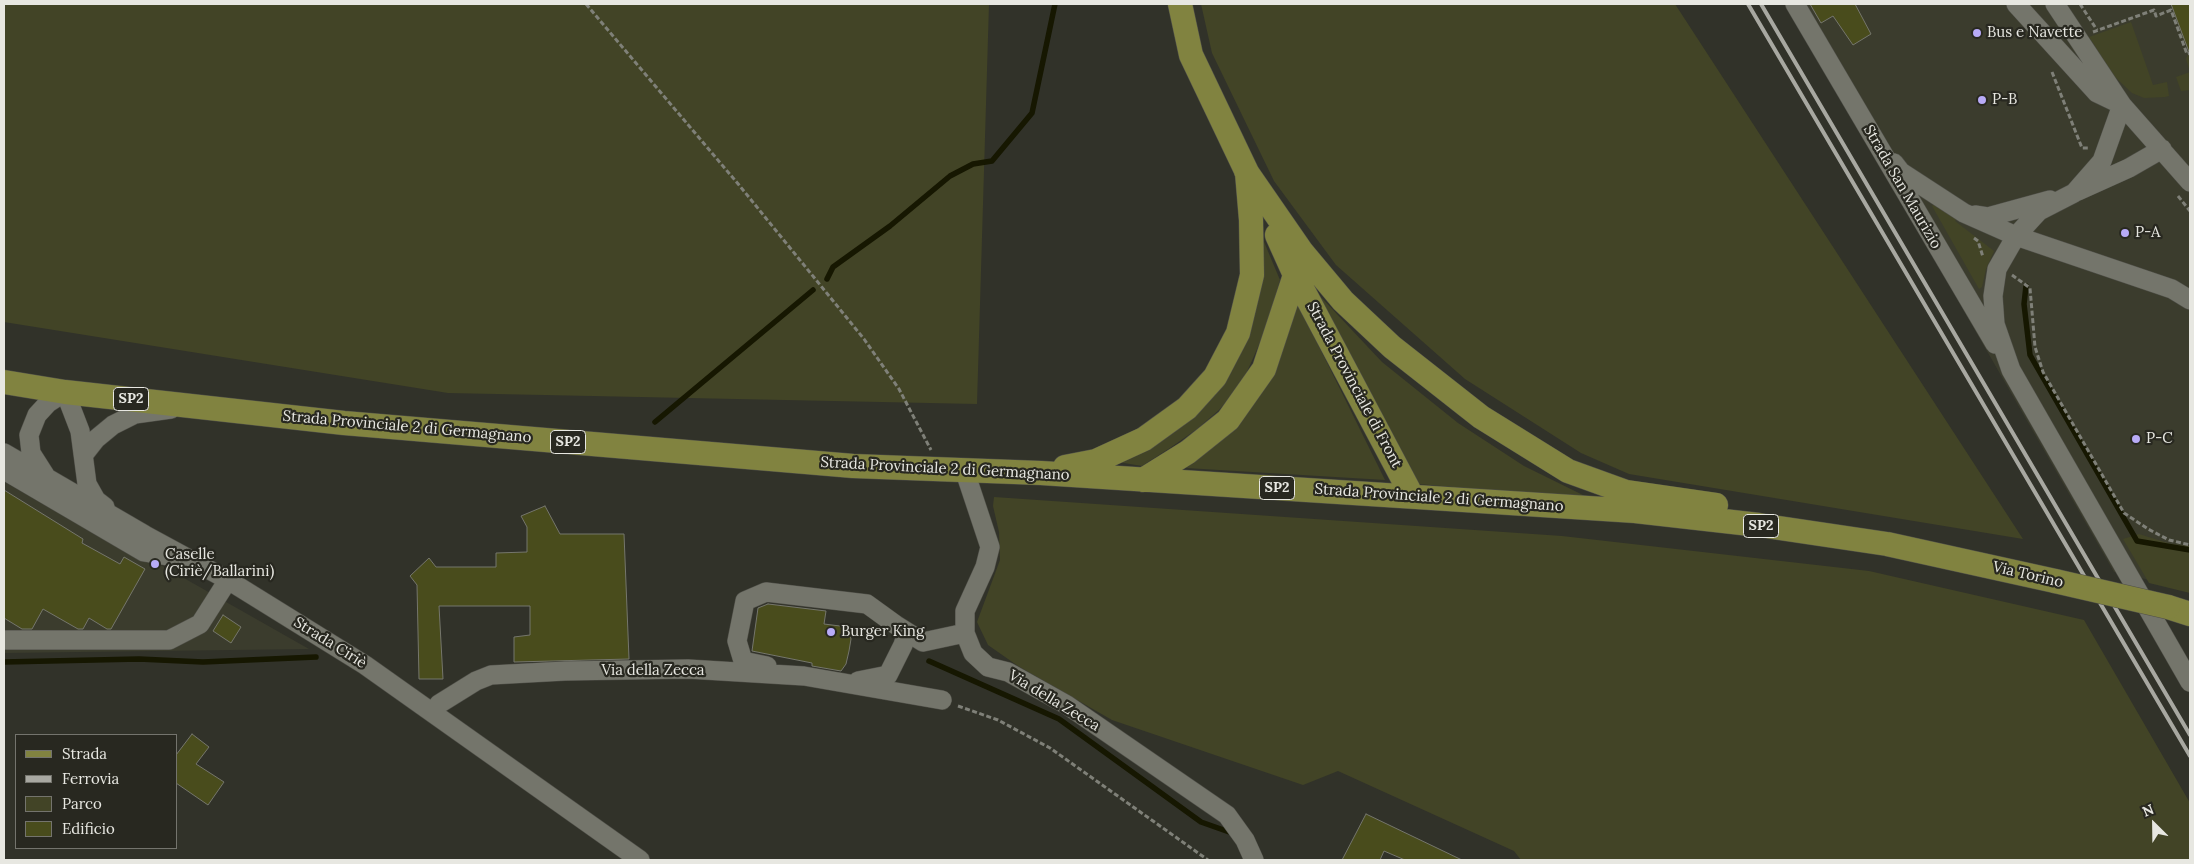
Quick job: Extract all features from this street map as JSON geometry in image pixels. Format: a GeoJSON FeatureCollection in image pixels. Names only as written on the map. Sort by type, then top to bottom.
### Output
{"type":"FeatureCollection","features":[{"type":"Feature","properties":{"kind":"main road"},"geometry":{"type":"LineString","coordinates":[[1180,4],[1191,55],[1246,171],[1302,252],[1344,301],[1392,347],[1481,417],[1568,471],[1626,492],[1822,520],[1887,544]]}},
{"type":"Feature","properties":{"kind":"main road"},"geometry":{"type":"LineString","coordinates":[[1040,473],[1096,461],[1144,439],[1187,408],[1215,377],[1238,333],[1252,275],[1251,220],[1246,171]]}},
{"type":"Feature","properties":{"kind":"main road","name":"Strada Provinciale di Front"},"geometry":{"type":"LineString","coordinates":[[1246,171],[1295,275],[1412,496]]}},
{"type":"Feature","properties":{"kind":"main road"},"geometry":{"type":"LineString","coordinates":[[1142,480],[1188,452],[1228,420],[1264,369],[1295,275]]}},
{"type":"Feature","properties":{"kind":"main road","name":"Strada Provinciale 2 di Germagnano"},"geometry":{"type":"LineString","coordinates":[[4,382],[65,392],[344,422],[833,464],[964,468],[1635,511],[1759,525],[1887,544]]}},
{"type":"Feature","properties":{"kind":"main road","name":"Via Torino"},"geometry":{"type":"LineString","coordinates":[[1887,544],[2183,610]]}},
{"type":"Feature","properties":{"kind":"street","name":"Strada San Maurizio"},"geometry":{"type":"LineString","coordinates":[[1795,4],[2011,370]]}},
{"type":"Feature","properties":{"kind":"street"},"geometry":{"type":"LineString","coordinates":[[2016,4],[2097,93],[2122,105]]}},
{"type":"Feature","properties":{"kind":"street"},"geometry":{"type":"LineString","coordinates":[[2055,4],[2122,105],[2190,182]]}},
{"type":"Feature","properties":{"kind":"street"},"geometry":{"type":"LineString","coordinates":[[1964,213],[1988,217],[2074,193],[2102,161],[2122,105]]}},
{"type":"Feature","properties":{"kind":"street"},"geometry":{"type":"LineString","coordinates":[[1871,134],[1902,172],[1964,213],[2016,236],[2172,289],[2190,300]]}},
{"type":"Feature","properties":{"kind":"street"},"geometry":{"type":"LineString","coordinates":[[2162,149],[2129,168],[2039,211],[2016,236],[1998,269],[1993,296],[1996,324],[2011,370],[2190,682]]}},
{"type":"Feature","properties":{"kind":"street"},"geometry":{"type":"LineString","coordinates":[[50,481],[37,466],[31,453],[29,435],[37,415],[48,403],[65,392],[75,412],[84,453],[87,484],[96,500],[145,535]]}},
{"type":"Feature","properties":{"kind":"street"},"geometry":{"type":"LineString","coordinates":[[84,453],[96,439],[113,425],[134,414],[196,406]]}},
{"type":"Feature","properties":{"kind":"street","name":"Strada Ciriè"},"geometry":{"type":"LineString","coordinates":[[4,453],[145,535],[228,580],[366,665],[640,860]]}},
{"type":"Feature","properties":{"kind":"street","name":"Via della Zecca"},"geometry":{"type":"LineString","coordinates":[[964,468],[990,546],[985,567],[965,611],[965,633],[973,653],[988,667],[1008,672],[1067,705],[1227,815],[1246,840],[1254,860]]}},
{"type":"Feature","properties":{"kind":"street"},"geometry":{"type":"LineString","coordinates":[[4,470],[144,552],[188,559]]}},
{"type":"Feature","properties":{"kind":"street"},"geometry":{"type":"LineString","coordinates":[[4,640],[169,640],[200,624],[228,580]]}},
{"type":"Feature","properties":{"kind":"street"},"geometry":{"type":"LineString","coordinates":[[907,632],[903,645],[888,675],[862,682],[743,661],[737,641],[745,601],[766,592],[867,604],[923,642],[965,633]]}},
{"type":"Feature","properties":{"kind":"street","name":"Via della Zecca"},"geometry":{"type":"LineString","coordinates":[[434,712],[439,704],[476,681],[491,675],[565,671],[688,669],[804,676],[942,700]]}},
{"type":"Feature","properties":{"kind":"path"},"geometry":{"type":"LineString","coordinates":[[586,4],[739,185],[864,339],[899,390],[940,468]]}},
{"type":"Feature","properties":{"kind":"path"},"geometry":{"type":"LineString","coordinates":[[2080,4],[2097,30]]}},
{"type":"Feature","properties":{"kind":"path"},"geometry":{"type":"LineString","coordinates":[[2069,23],[2082,17],[2092,32],[2154,10],[2156,16],[2171,10],[2187,54],[2190,53]]}},
{"type":"Feature","properties":{"kind":"path"},"geometry":{"type":"LineString","coordinates":[[2082,148],[2082,155]]}},
{"type":"Feature","properties":{"kind":"path"},"geometry":{"type":"LineString","coordinates":[[1971,236],[1978,241],[1986,264],[2010,273],[2030,288],[2035,347],[2043,372],[2124,513],[2169,540],[2190,545]]}},
{"type":"Feature","properties":{"kind":"path"},"geometry":{"type":"LineString","coordinates":[[942,700],[998,720],[1050,748],[1208,860]]}},
{"type":"Feature","properties":{"kind":"shaded area"},"geometry":{"type":"Polygon","coordinates":[[[1784,4],[2190,4],[2190,589],[2114,572],[1857,125],[1784,4]]]}},
{"type":"Feature","properties":{"kind":"shaded area"},"geometry":{"type":"Polygon","coordinates":[[[4,476],[309,649],[4,653],[4,476]]]}},
{"type":"Feature","properties":{"kind":"green space"},"geometry":{"type":"Polygon","coordinates":[[[4,4],[989,4],[977,404],[448,393],[4,322],[4,4]]]}},
{"type":"Feature","properties":{"kind":"green space"},"geometry":{"type":"Polygon","coordinates":[[[1201,4],[1675,4],[2023,539],[1629,474],[1581,453],[1465,379],[1336,265],[1274,181],[1212,53],[1201,4]]]}},
{"type":"Feature","properties":{"kind":"green space"},"geometry":{"type":"Polygon","coordinates":[[[2131,22],[2153,85],[2167,82],[2169,96],[2144,98],[2132,93],[2114,76],[2089,37],[2131,22]]]}},
{"type":"Feature","properties":{"kind":"green space"},"geometry":{"type":"Polygon","coordinates":[[[2190,49],[2190,72],[2186,59],[2190,49]]]}},
{"type":"Feature","properties":{"kind":"green space"},"geometry":{"type":"Polygon","coordinates":[[[2190,72],[2190,90],[2181,91],[2176,77],[2190,72]]]}},
{"type":"Feature","properties":{"kind":"green space"},"geometry":{"type":"Polygon","coordinates":[[[1935,203],[1958,217],[1955,221],[1994,251],[1986,269],[1982,287],[1979,289],[1932,206],[1935,203]]]}},
{"type":"Feature","properties":{"kind":"green space"},"geometry":{"type":"Polygon","coordinates":[[[1262,237],[1280,280],[1267,327],[1241,385],[1219,410],[1197,429],[1142,466],[1118,462],[1206,402],[1262,237]]]}},
{"type":"Feature","properties":{"kind":"green space"},"geometry":{"type":"Polygon","coordinates":[[[1319,295],[1382,362],[1458,423],[1524,466],[1591,499],[1418,484],[1319,295]]]}},
{"type":"Feature","properties":{"kind":"green space"},"geometry":{"type":"Polygon","coordinates":[[[1298,304],[1385,480],[1186,468],[1236,426],[1298,304]]]}},
{"type":"Feature","properties":{"kind":"green space"},"geometry":{"type":"Polygon","coordinates":[[[994,497],[1562,536],[1869,571],[2084,620],[2190,803],[2190,860],[1521,860],[1514,851],[1338,771],[1303,785],[1112,720],[1018,666],[988,645],[977,622],[1000,560],[999,532],[993,506],[994,497]]]}},
{"type":"Feature","properties":{"kind":"green space"},"geometry":{"type":"Polygon","coordinates":[[[2139,534],[2171,544],[2190,546],[2190,593],[2149,583],[2123,539],[2139,534]]]}},
{"type":"Feature","properties":{"kind":"building"},"geometry":{"type":"Polygon","coordinates":[[[1810,4],[1855,4],[1871,34],[1853,45],[1833,16],[1821,23],[1810,4]]]}},
{"type":"Feature","properties":{"kind":"building"},"geometry":{"type":"Polygon","coordinates":[[[2171,4],[2190,4],[2190,52],[2189,52],[2171,4]]]}},
{"type":"Feature","properties":{"kind":"building"},"geometry":{"type":"Polygon","coordinates":[[[4,490],[83,539],[82,543],[120,564],[124,557],[145,569],[111,629],[107,629],[89,618],[83,629],[78,629],[43,609],[32,629],[22,629],[4,618],[4,490]]]}},
{"type":"Feature","properties":{"kind":"building"},"geometry":{"type":"Polygon","coordinates":[[[545,506],[560,534],[624,534],[629,659],[514,662],[514,637],[530,635],[530,606],[439,606],[443,679],[419,679],[417,585],[410,576],[429,558],[436,567],[496,567],[496,553],[527,552],[527,527],[521,516],[545,506]]]}},
{"type":"Feature","properties":{"kind":"building"},"geometry":{"type":"Polygon","coordinates":[[[768,604],[826,611],[824,624],[848,627],[851,639],[846,664],[841,671],[752,651],[758,608],[768,604]]]}},
{"type":"Feature","properties":{"kind":"building"},"geometry":{"type":"Polygon","coordinates":[[[223,615],[241,627],[231,643],[213,631],[223,615]]]}},
{"type":"Feature","properties":{"kind":"building"},"geometry":{"type":"Polygon","coordinates":[[[192,734],[209,747],[196,764],[224,782],[208,805],[178,784],[178,752],[192,734]]]}},
{"type":"Feature","properties":{"kind":"building"},"geometry":{"type":"Polygon","coordinates":[[[1366,814],[1462,860],[1405,860],[1384,851],[1380,860],[1342,860],[1366,814]]]}},
{"type":"Feature","properties":{"kind":"waterway"},"geometry":{"type":"LineString","coordinates":[[827,279],[833,267],[890,226],[950,176],[973,164],[992,161],[1032,113],[1055,4]]}},
{"type":"Feature","properties":{"kind":"waterway"},"geometry":{"type":"LineString","coordinates":[[2026,286],[2024,304],[2030,355],[2137,541],[2190,550]]}},
{"type":"Feature","properties":{"kind":"waterway"},"geometry":{"type":"LineString","coordinates":[[655,422],[813,290]]}},
{"type":"Feature","properties":{"kind":"waterway"},"geometry":{"type":"LineString","coordinates":[[4,662],[139,659],[203,662],[316,657]]}},
{"type":"Feature","properties":{"kind":"waterway"},"geometry":{"type":"LineString","coordinates":[[929,661],[1059,719],[1201,822],[1232,833]]}},
{"type":"Feature","properties":{"kind":"railway"},"geometry":{"type":"LineString","coordinates":[[1748,4],[2190,756]]}},
{"type":"Feature","properties":{"kind":"railway"},"geometry":{"type":"LineString","coordinates":[[1761,4],[2190,735]]}},
{"type":"Feature","properties":{"kind":"place","name":"Bus e Navette"},"geometry":{"type":"Point","coordinates":[1977,33]}},
{"type":"Feature","properties":{"kind":"place","name":"P-B"},"geometry":{"type":"Point","coordinates":[1982,100]}},
{"type":"Feature","properties":{"kind":"place","name":"P-A"},"geometry":{"type":"Point","coordinates":[2125,233]}},
{"type":"Feature","properties":{"kind":"place","name":"P-C"},"geometry":{"type":"Point","coordinates":[2136,439]}},
{"type":"Feature","properties":{"kind":"place","name":"Caselle (Ciriè/Ballarini)"},"geometry":{"type":"Point","coordinates":[155,564]}},
{"type":"Feature","properties":{"kind":"place","name":"Burger King"},"geometry":{"type":"Point","coordinates":[831,632]}}]}
